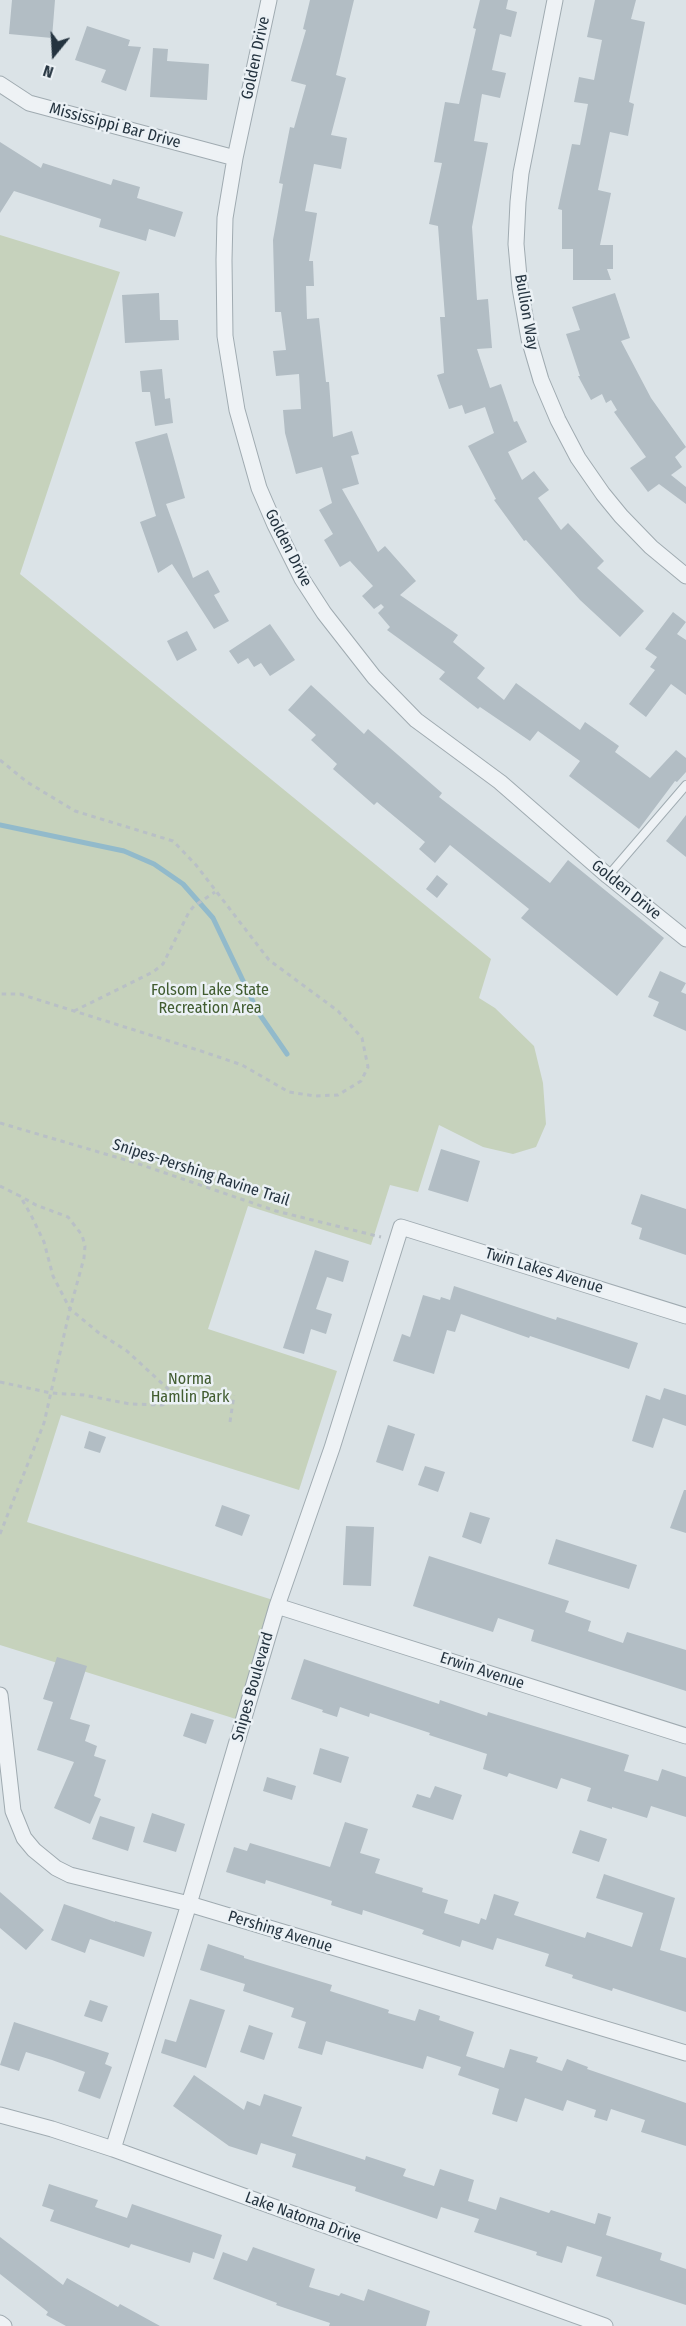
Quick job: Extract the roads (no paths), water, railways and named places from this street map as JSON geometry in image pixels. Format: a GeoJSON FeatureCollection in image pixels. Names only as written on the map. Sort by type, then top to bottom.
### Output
{"type":"FeatureCollection","features":[{"type":"Feature","properties":{"kind":"street","name":"Golden Drive"},"geometry":{"type":"LineString","coordinates":[[268,0],[235,158],[225,218],[225,336],[237,410],[260,488],[275,525],[302,579],[348,646],[374,677],[416,720],[500,782],[608,876],[686,939]]}},
{"type":"Feature","properties":{"kind":"street","name":"Bullion Way"},"geometry":{"type":"LineString","coordinates":[[555,0],[521,173],[518,201],[516,244],[520,288],[529,339],[549,400],[578,458],[621,516],[651,547],[686,576]]}},
{"type":"Feature","properties":{"kind":"street","name":"Mississippi Bar Drive"},"geometry":{"type":"LineString","coordinates":[[0,84],[29,103],[235,158]]}},
{"type":"Feature","properties":{"kind":"street","name":"Twin Lakes Avenue"},"geometry":{"type":"LineString","coordinates":[[399,1234],[686,1316]]}},
{"type":"Feature","properties":{"kind":"street","name":"Snipes Boulevard"},"geometry":{"type":"LineString","coordinates":[[113,2150],[277,1606],[332,1448],[399,1234]]}},
{"type":"Feature","properties":{"kind":"street","name":"Erwin Avenue"},"geometry":{"type":"LineString","coordinates":[[277,1606],[686,1736]]}},
{"type":"Feature","properties":{"kind":"street","name":"Pershing Avenue"},"geometry":{"type":"LineString","coordinates":[[0,1695],[13,1811],[24,1838],[33,1850],[44,1860],[69,1875],[189,1904],[686,2053]]}},
{"type":"Feature","properties":{"kind":"street","name":"Lake Natoma Drive"},"geometry":{"type":"LineString","coordinates":[[0,2115],[113,2150],[605,2326]]}},
{"type":"Feature","properties":{"kind":"street"},"geometry":{"type":"LineString","coordinates":[[0,2323],[4,2326]]}},
{"type":"Feature","properties":{"kind":"lane"},"geometry":{"type":"LineString","coordinates":[[608,876],[686,785]]}},
{"type":"Feature","properties":{"kind":"waterway"},"geometry":{"type":"LineString","coordinates":[[0,825],[124,851],[154,864],[183,884],[213,918],[258,1012],[287,1054]]}},
{"type":"Feature","properties":{"kind":"park label","name":"Folsom Lake State Recreation Area"},"geometry":{"type":"Point","coordinates":[210,1000]}},
{"type":"Feature","properties":{"kind":"park label","name":"Norma Hamlin Park"},"geometry":{"type":"Point","coordinates":[190,1389]}}]}
